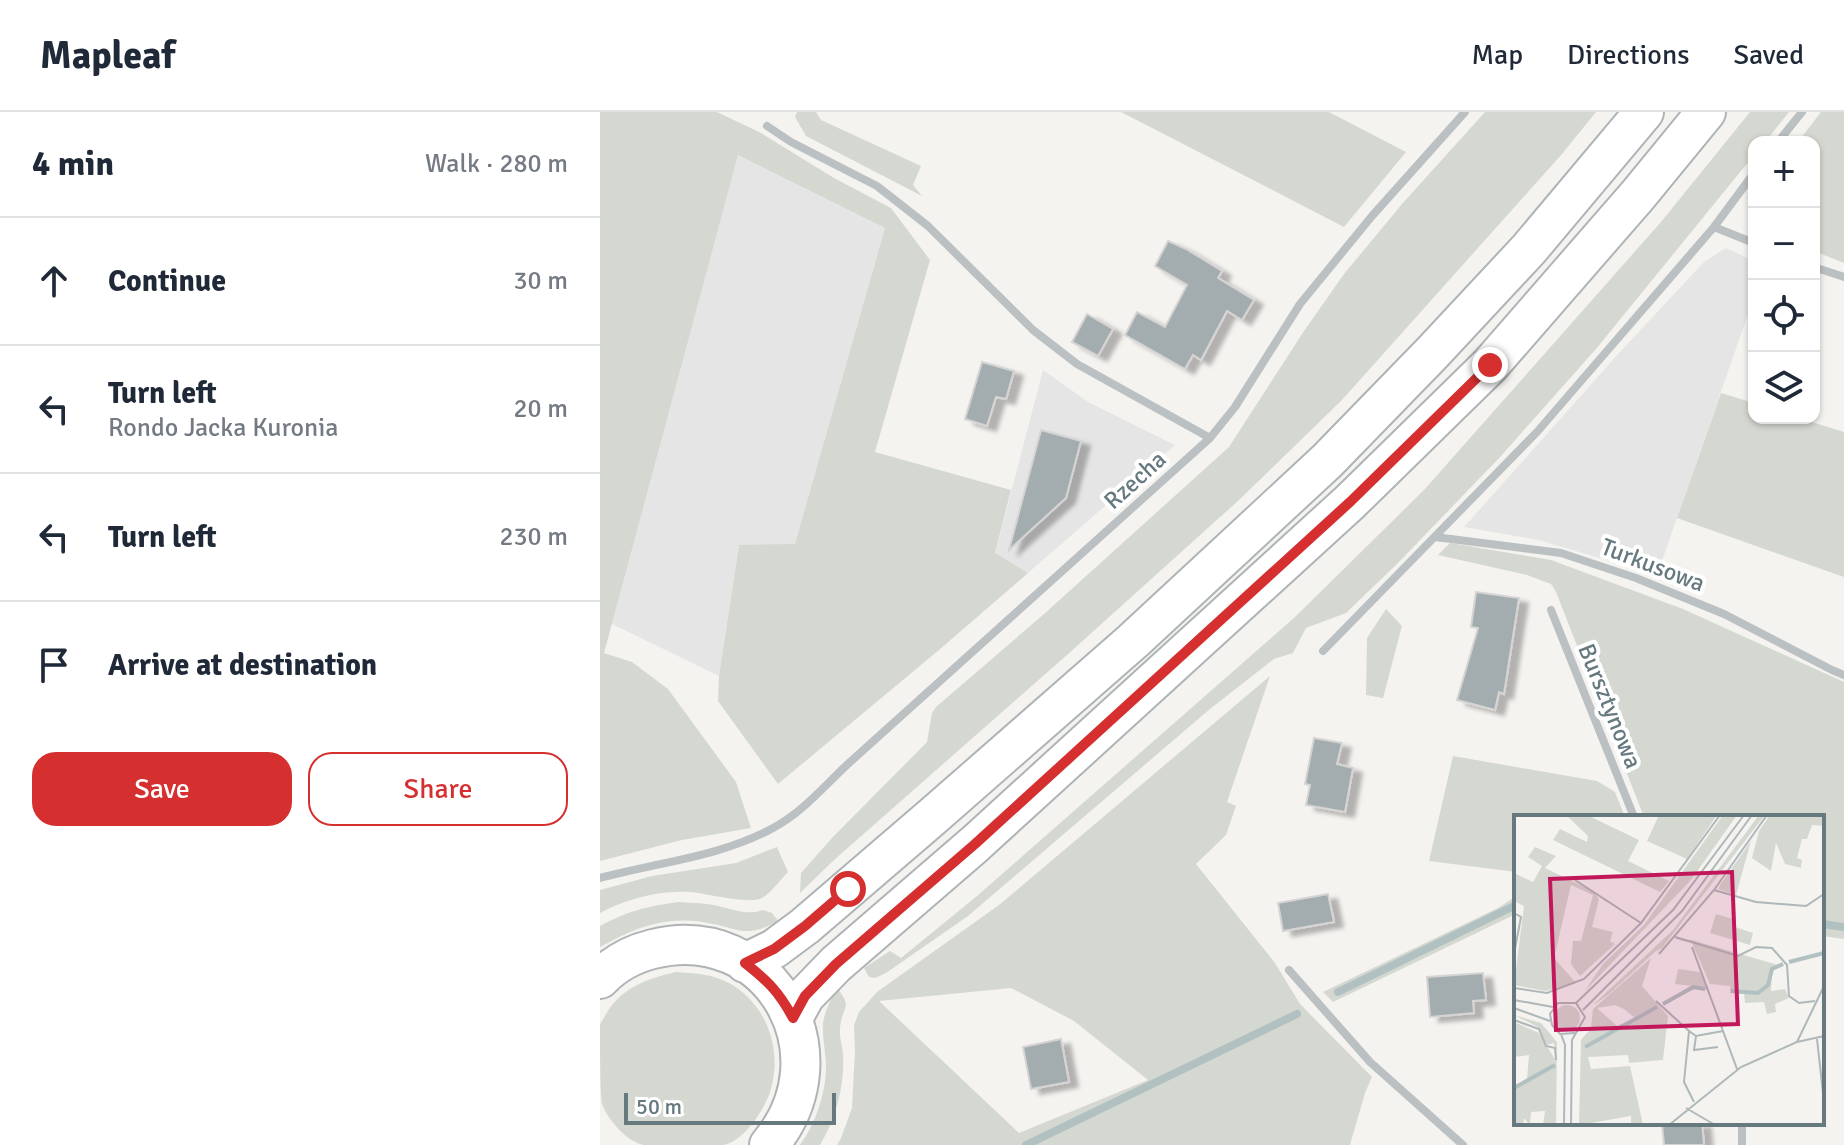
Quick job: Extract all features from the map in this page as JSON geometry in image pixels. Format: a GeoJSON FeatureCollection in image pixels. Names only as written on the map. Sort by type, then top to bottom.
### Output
{"type":"FeatureCollection","features":[{"type":"Feature","properties":{"kind":"main road"},"geometry":{"type":"LineString","coordinates":[[745,963],[774,949],[805,926],[932,817],[1133,641],[1327,461],[1529,249],[1644,112]]}},
{"type":"Feature","properties":{"kind":"main road"},"geometry":{"type":"LineString","coordinates":[[793,1018],[805,996],[836,964],[975,844],[1350,502],[1490,365],[1706,112]]}},
{"type":"Feature","properties":{"kind":"main road"},"geometry":{"type":"LineString","coordinates":[[600,979],[623,961],[643,951],[687,945],[708,947],[729,954],[767,980],[793,1018],[802,1062],[794,1106],[769,1145]]}},
{"type":"Feature","properties":{"kind":"street","name":"Rzecha"},"geometry":{"type":"LineString","coordinates":[[600,878],[733,847],[776,827],[805,805],[1210,438],[1235,407],[1300,304],[1372,216],[1465,112]]}},
{"type":"Feature","properties":{"kind":"street"},"geometry":{"type":"LineString","coordinates":[[1783,136],[1802,112]]}},
{"type":"Feature","properties":{"kind":"street"},"geometry":{"type":"LineString","coordinates":[[767,126],[791,142],[877,186],[928,226],[1033,330],[1077,364],[1210,438]]}},
{"type":"Feature","properties":{"kind":"street"},"geometry":{"type":"LineString","coordinates":[[1323,651],[1537,432],[1714,227],[1748,181]]}},
{"type":"Feature","properties":{"kind":"street"},"geometry":{"type":"LineString","coordinates":[[1714,227],[1748,241]]}},
{"type":"Feature","properties":{"kind":"street"},"geometry":{"type":"LineString","coordinates":[[1820,269],[1844,277]]}},
{"type":"Feature","properties":{"kind":"street","name":"Turkusowa"},"geometry":{"type":"LineString","coordinates":[[1435,537],[1561,553],[1606,568],[1724,614],[1844,675]]}},
{"type":"Feature","properties":{"kind":"street","name":"Bursztynowa"},"geometry":{"type":"LineString","coordinates":[[1551,610],[1633,815]]}},
{"type":"Feature","properties":{"kind":"street"},"geometry":{"type":"LineString","coordinates":[[1289,970],[1370,1062],[1463,1145]]}},
{"type":"Feature","properties":{"kind":"shaded area"},"geometry":{"type":"Polygon","coordinates":[[[600,112],[717,112],[759,132],[834,178],[891,208],[930,260],[875,452],[1011,490],[995,553],[1028,573],[778,784],[718,701],[739,545],[795,544],[885,228],[738,155],[604,653],[632,662],[668,689],[736,782],[751,828],[682,840],[600,861],[600,112]]]}},
{"type":"Feature","properties":{"kind":"shaded area"},"geometry":{"type":"Polygon","coordinates":[[[797,112],[816,112],[821,120],[921,166],[913,185],[922,196],[806,136],[795,117],[797,112]]]}},
{"type":"Feature","properties":{"kind":"shaded area"},"geometry":{"type":"Polygon","coordinates":[[[1121,112],[1329,112],[1406,152],[1344,227],[1121,112]]]}},
{"type":"Feature","properties":{"kind":"shaded area"},"geometry":{"type":"Polygon","coordinates":[[[1485,112],[1596,112],[1342,400],[1239,500],[800,893],[801,873],[927,742],[936,707],[1229,447],[1344,274],[1485,112]]]}},
{"type":"Feature","properties":{"kind":"shaded area"},"geometry":{"type":"Polygon","coordinates":[[[1750,112],[1789,112],[1770,136],[1748,136],[1748,162],[1596,349],[1501,456],[1346,613],[1306,628],[1293,653],[1274,659],[1210,709],[968,916],[886,973],[869,977],[864,968],[890,951],[901,958],[977,896],[1295,617],[1424,490],[1661,222],[1750,112]]]}},
{"type":"Feature","properties":{"kind":"shaded area"},"geometry":{"type":"Polygon","coordinates":[[[1821,112],[1844,112],[1844,263],[1820,253],[1820,136],[1803,136],[1821,112]]]}},
{"type":"Feature","properties":{"kind":"shaded area"},"geometry":{"type":"Polygon","coordinates":[[[738,155],[885,228],[795,545],[739,545],[719,676],[610,623],[738,155]]]}},
{"type":"Feature","properties":{"kind":"shaded area"},"geometry":{"type":"Polygon","coordinates":[[[1726,248],[1748,258],[1748,314],[1657,575],[1539,540],[1464,527],[1620,352],[1704,262],[1726,248]]]}},
{"type":"Feature","properties":{"kind":"shaded area"},"geometry":{"type":"Polygon","coordinates":[[[1043,370],[1088,402],[1175,445],[1028,573],[995,554],[1043,370]]]}},
{"type":"Feature","properties":{"kind":"shaded area"},"geometry":{"type":"Polygon","coordinates":[[[1721,393],[1748,401],[1748,424],[1818,424],[1844,432],[1844,577],[1677,518],[1721,393]]]}},
{"type":"Feature","properties":{"kind":"shaded area"},"geometry":{"type":"Polygon","coordinates":[[[1450,543],[1551,560],[1683,609],[1844,682],[1844,939],[1824,936],[1824,815],[1643,815],[1551,584],[1527,575],[1438,555],[1450,543]]]}},
{"type":"Feature","properties":{"kind":"shaded area"},"geometry":{"type":"Polygon","coordinates":[[[1386,609],[1402,626],[1383,698],[1366,695],[1367,638],[1386,609]]]}},
{"type":"Feature","properties":{"kind":"shaded area"},"geometry":{"type":"Polygon","coordinates":[[[1270,676],[1227,802],[1236,806],[1226,835],[1196,864],[1275,963],[1300,1004],[1372,1077],[1350,1145],[837,1145],[852,1108],[854,1025],[859,1012],[877,992],[999,905],[1270,676]],[[1011,988],[879,1001],[1019,1133],[1148,1080],[1074,1021],[1011,988]]]}},
{"type":"Feature","properties":{"kind":"shaded area"},"geometry":{"type":"Polygon","coordinates":[[[1453,756],[1597,781],[1615,792],[1624,815],[1514,815],[1514,872],[1429,861],[1453,756]]]}},
{"type":"Feature","properties":{"kind":"shaded area"},"geometry":{"type":"Polygon","coordinates":[[[777,847],[788,872],[762,898],[748,900],[666,892],[632,900],[600,913],[600,890],[652,876],[736,863],[777,847]]]}},
{"type":"Feature","properties":{"kind":"shaded area"},"geometry":{"type":"Polygon","coordinates":[[[1514,897],[1514,915],[1333,1002],[1323,992],[1498,908],[1514,897]]]}},
{"type":"Feature","properties":{"kind":"shaded area"},"geometry":{"type":"Polygon","coordinates":[[[679,902],[709,904],[746,912],[763,910],[772,913],[779,922],[745,931],[697,921],[668,921],[627,933],[600,947],[600,926],[638,910],[679,902]]]}},
{"type":"Feature","properties":{"kind":"shaded area"},"geometry":{"type":"Polygon","coordinates":[[[676,972],[729,983],[745,994],[767,1025],[775,1061],[768,1097],[748,1129],[728,1144],[644,1145],[631,1140],[619,1129],[602,1104],[602,1021],[612,1005],[627,991],[655,977],[676,972]]]}},
{"type":"Feature","properties":{"kind":"shaded area"},"geometry":{"type":"Polygon","coordinates":[[[836,987],[846,1003],[840,1028],[843,1065],[838,1101],[820,1145],[800,1145],[822,1098],[826,1067],[823,1023],[836,987]]]}},
{"type":"Feature","properties":{"kind":"building"},"geometry":{"type":"Polygon","coordinates":[[[1168,241],[1222,271],[1218,278],[1254,300],[1242,320],[1227,311],[1201,360],[1193,355],[1185,369],[1125,335],[1137,312],[1165,327],[1187,285],[1155,266],[1168,241]]]}},
{"type":"Feature","properties":{"kind":"building"},"geometry":{"type":"Polygon","coordinates":[[[1087,314],[1113,329],[1098,356],[1072,342],[1087,314]]]}},
{"type":"Feature","properties":{"kind":"building"},"geometry":{"type":"Polygon","coordinates":[[[982,362],[1014,371],[1006,399],[996,397],[987,426],[965,419],[982,362]]]}},
{"type":"Feature","properties":{"kind":"building"},"geometry":{"type":"Polygon","coordinates":[[[1041,430],[1081,441],[1066,498],[1009,550],[1041,430]]]}},
{"type":"Feature","properties":{"kind":"building"},"geometry":{"type":"Polygon","coordinates":[[[1476,592],[1519,598],[1504,694],[1499,692],[1495,710],[1457,700],[1478,628],[1471,627],[1476,592]]]}},
{"type":"Feature","properties":{"kind":"building"},"geometry":{"type":"Polygon","coordinates":[[[1314,738],[1342,743],[1337,764],[1353,768],[1345,812],[1306,805],[1310,785],[1305,784],[1314,738]]]}},
{"type":"Feature","properties":{"kind":"building"},"geometry":{"type":"Polygon","coordinates":[[[1328,894],[1334,922],[1283,931],[1278,903],[1328,894]]]}},
{"type":"Feature","properties":{"kind":"building"},"geometry":{"type":"Polygon","coordinates":[[[1483,973],[1486,1000],[1473,1001],[1474,1013],[1430,1017],[1427,977],[1483,973]]]}},
{"type":"Feature","properties":{"kind":"building"},"geometry":{"type":"Polygon","coordinates":[[[1061,1039],[1069,1082],[1031,1089],[1023,1047],[1061,1039]]]}},
{"type":"Feature","properties":{"kind":"building"},"geometry":{"type":"Polygon","coordinates":[[[1662,1125],[1702,1125],[1704,1145],[1664,1145],[1662,1125]]]}},
{"type":"Feature","properties":{"kind":"waterway"},"geometry":{"type":"LineString","coordinates":[[1338,992],[1514,906]]}},
{"type":"Feature","properties":{"kind":"waterway"},"geometry":{"type":"LineString","coordinates":[[1824,924],[1844,927]]}},
{"type":"Feature","properties":{"kind":"waterway"},"geometry":{"type":"LineString","coordinates":[[1026,1145],[1297,1014]]}},
{"type":"Feature","properties":{"kind":"route"},"geometry":{"type":"LineString","coordinates":[[848,889],[774,949],[745,963],[767,980],[793,1018],[805,996],[836,964],[975,844],[1350,502],[1490,365]]}}]}
